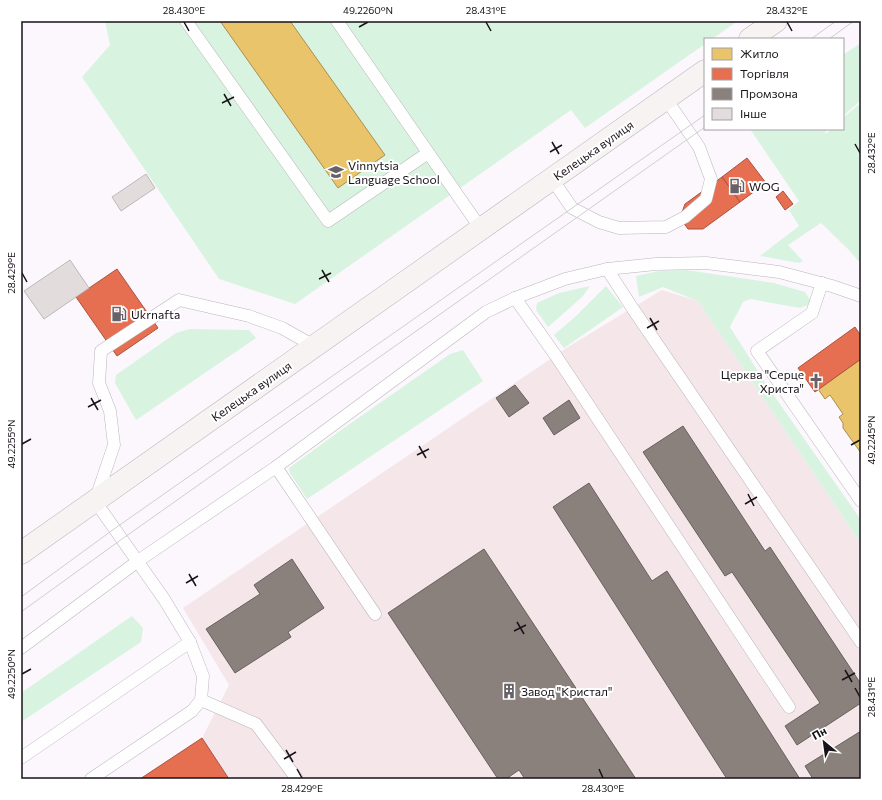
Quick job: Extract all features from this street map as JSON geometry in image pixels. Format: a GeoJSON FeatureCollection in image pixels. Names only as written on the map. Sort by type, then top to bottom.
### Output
{"type":"FeatureCollection","features":[{"type":"Feature","properties":{"kind":"main road"},"geometry":{"type":"LineString","coordinates":[[751,38],[776,21]]}},
{"type":"Feature","properties":{"kind":"main road","name":"Келецька вулиця"},"geometry":{"type":"LineString","coordinates":[[21,553],[704,72]]}},
{"type":"Feature","properties":{"kind":"lane"},"geometry":{"type":"LineString","coordinates":[[186,21],[328,221],[428,153]]}},
{"type":"Feature","properties":{"kind":"lane"},"geometry":{"type":"LineString","coordinates":[[337,21],[481,229]]}},
{"type":"Feature","properties":{"kind":"lane"},"geometry":{"type":"LineString","coordinates":[[552,179],[572,208],[598,222],[619,228],[666,227],[684,217],[706,199],[711,179],[699,147],[666,99]]}},
{"type":"Feature","properties":{"kind":"lane"},"geometry":{"type":"LineString","coordinates":[[21,648],[138,561],[276,466],[486,312],[515,298],[565,279],[608,269],[656,264],[706,263],[779,272],[822,283],[861,296]]}},
{"type":"Feature","properties":{"kind":"lane"},"geometry":{"type":"LineString","coordinates":[[608,269],[633,309],[861,642]]}},
{"type":"Feature","properties":{"kind":"lane"},"geometry":{"type":"LineString","coordinates":[[822,283],[812,313],[757,351],[861,501]]}},
{"type":"Feature","properties":{"kind":"lane"},"geometry":{"type":"LineString","coordinates":[[515,298],[556,356],[789,707]]}},
{"type":"Feature","properties":{"kind":"lane"},"geometry":{"type":"LineString","coordinates":[[91,779],[192,711],[201,700],[202,676],[190,642],[164,599],[95,501],[114,445],[110,412],[99,383],[101,351],[179,300],[249,316],[282,328],[314,346]]}},
{"type":"Feature","properties":{"kind":"lane"},"geometry":{"type":"LineString","coordinates":[[276,466],[374,614]]}},
{"type":"Feature","properties":{"kind":"lane"},"geometry":{"type":"LineString","coordinates":[[21,758],[190,642]]}},
{"type":"Feature","properties":{"kind":"lane"},"geometry":{"type":"LineString","coordinates":[[201,700],[256,724],[297,779]]}},
{"type":"Feature","properties":{"kind":"shaded area"},"geometry":{"type":"Polygon","coordinates":[[[662,290],[698,301],[861,544],[861,779],[229,779],[202,738],[229,685],[183,608],[568,347],[662,290]]]}},
{"type":"Feature","properties":{"kind":"green space"},"geometry":{"type":"Polygon","coordinates":[[[105,21],[738,21],[713,38],[704,38],[704,45],[585,128],[571,110],[295,304],[219,279],[82,77],[110,45],[105,21]]]}},
{"type":"Feature","properties":{"kind":"green space"},"geometry":{"type":"Polygon","coordinates":[[[861,43],[861,100],[844,115],[844,54],[861,43]]]}},
{"type":"Feature","properties":{"kind":"green space"},"geometry":{"type":"Polygon","coordinates":[[[858,105],[861,108],[861,264],[821,223],[788,245],[803,261],[799,263],[760,256],[799,226],[789,210],[799,201],[751,130],[828,130],[825,132],[826,134],[830,130],[844,130],[844,117],[858,105]]]}},
{"type":"Feature","properties":{"kind":"green space"},"geometry":{"type":"Polygon","coordinates":[[[686,270],[774,283],[805,292],[810,300],[808,305],[800,308],[750,299],[743,302],[730,327],[768,387],[861,520],[861,544],[698,301],[663,287],[639,297],[636,276],[659,271],[686,270]]]}},
{"type":"Feature","properties":{"kind":"green space"},"geometry":{"type":"Polygon","coordinates":[[[590,286],[582,297],[548,327],[536,310],[537,303],[559,293],[590,286]]]}},
{"type":"Feature","properties":{"kind":"green space"},"geometry":{"type":"Polygon","coordinates":[[[606,286],[623,307],[564,348],[554,335],[575,317],[606,286]]]}},
{"type":"Feature","properties":{"kind":"green space"},"geometry":{"type":"Polygon","coordinates":[[[190,329],[249,330],[256,338],[136,420],[115,383],[116,375],[176,333],[190,329]]]}},
{"type":"Feature","properties":{"kind":"green space"},"geometry":{"type":"Polygon","coordinates":[[[463,350],[483,381],[307,499],[290,473],[289,468],[450,354],[463,350]]]}},
{"type":"Feature","properties":{"kind":"green space"},"geometry":{"type":"Polygon","coordinates":[[[132,616],[143,628],[141,642],[21,722],[21,693],[132,616]]]}},
{"type":"Feature","properties":{"kind":"building: Житло"},"geometry":{"type":"Polygon","coordinates":[[[220,21],[290,21],[385,155],[338,188],[220,21]]]}},
{"type":"Feature","properties":{"kind":"building: Житло"},"geometry":{"type":"Polygon","coordinates":[[[861,359],[861,453],[843,428],[843,423],[839,417],[843,414],[830,395],[825,399],[818,389],[861,359]]]}},
{"type":"Feature","properties":{"kind":"building: Торгівля"},"geometry":{"type":"Polygon","coordinates":[[[747,158],[766,183],[740,202],[722,177],[747,158]]]}},
{"type":"Feature","properties":{"kind":"building: Торгівля"},"geometry":{"type":"Polygon","coordinates":[[[722,177],[740,202],[703,229],[688,229],[680,218],[685,204],[722,177]]]}},
{"type":"Feature","properties":{"kind":"building: Торгівля"},"geometry":{"type":"Polygon","coordinates":[[[783,191],[793,204],[785,210],[776,197],[783,191]]]}},
{"type":"Feature","properties":{"kind":"building: Торгівля"},"geometry":{"type":"Polygon","coordinates":[[[117,269],[158,328],[117,356],[76,297],[117,269]]]}},
{"type":"Feature","properties":{"kind":"building: Торгівля"},"geometry":{"type":"Polygon","coordinates":[[[855,327],[861,336],[861,359],[815,392],[798,368],[855,327]]]}},
{"type":"Feature","properties":{"kind":"building: Торгівля"},"geometry":{"type":"Polygon","coordinates":[[[202,738],[229,779],[140,779],[202,738]]]}},
{"type":"Feature","properties":{"kind":"building: Промзона"},"geometry":{"type":"Polygon","coordinates":[[[515,385],[529,403],[509,417],[496,398],[515,385]]]}},
{"type":"Feature","properties":{"kind":"building: Промзона"},"geometry":{"type":"Polygon","coordinates":[[[569,400],[580,418],[554,435],[543,418],[569,400]]]}},
{"type":"Feature","properties":{"kind":"building: Промзона"},"geometry":{"type":"Polygon","coordinates":[[[683,426],[765,551],[770,547],[861,684],[861,703],[797,745],[785,726],[820,703],[732,572],[725,576],[643,452],[683,426]]]}},
{"type":"Feature","properties":{"kind":"building: Промзона"},"geometry":{"type":"Polygon","coordinates":[[[589,483],[652,581],[667,571],[800,779],[727,779],[553,507],[589,483]]]}},
{"type":"Feature","properties":{"kind":"building: Промзона","name":"Завод \"Кристал\""},"geometry":{"type":"Polygon","coordinates":[[[484,549],[636,779],[525,779],[519,770],[506,779],[498,779],[388,613],[484,549]]]}},
{"type":"Feature","properties":{"kind":"building: Промзона"},"geometry":{"type":"Polygon","coordinates":[[[292,559],[324,608],[288,632],[291,637],[235,673],[206,629],[260,594],[254,585],[292,559]]]}},
{"type":"Feature","properties":{"kind":"building: Промзона"},"geometry":{"type":"Polygon","coordinates":[[[861,731],[861,779],[813,779],[805,766],[861,731]]]}},
{"type":"Feature","properties":{"kind":"building: Інше"},"geometry":{"type":"Polygon","coordinates":[[[146,174],[155,188],[121,211],[112,197],[146,174]]]}},
{"type":"Feature","properties":{"kind":"building: Інше"},"geometry":{"type":"Polygon","coordinates":[[[70,260],[89,288],[44,319],[24,291],[70,260]]]}},
{"type":"Feature","properties":{"kind":"tram line"},"geometry":{"type":"LineString","coordinates":[[812,38],[836,21]]}},
{"type":"Feature","properties":{"kind":"tram line"},"geometry":{"type":"LineString","coordinates":[[830,38],[854,21]]}},
{"type":"Feature","properties":{"kind":"tram line"},"geometry":{"type":"LineString","coordinates":[[21,597],[114,529],[704,116]]}},
{"type":"Feature","properties":{"kind":"tram line"},"geometry":{"type":"LineString","coordinates":[[21,612],[704,128]]}},
{"type":"Feature","properties":{"kind":"place","name":"Vinnytsia Language School"},"geometry":{"type":"Point","coordinates":[336,172]}},
{"type":"Feature","properties":{"kind":"place","name":"WOG"},"geometry":{"type":"Point","coordinates":[737,186]}},
{"type":"Feature","properties":{"kind":"place","name":"Ukrnafta"},"geometry":{"type":"Point","coordinates":[119,314]}},
{"type":"Feature","properties":{"kind":"place","name":"Церква \"Серце Христа\""},"geometry":{"type":"Point","coordinates":[816,381]}},
{"type":"Feature","properties":{"kind":"place","name":"Завод \"Кристал\""},"geometry":{"type":"Point","coordinates":[509,691]}}]}
